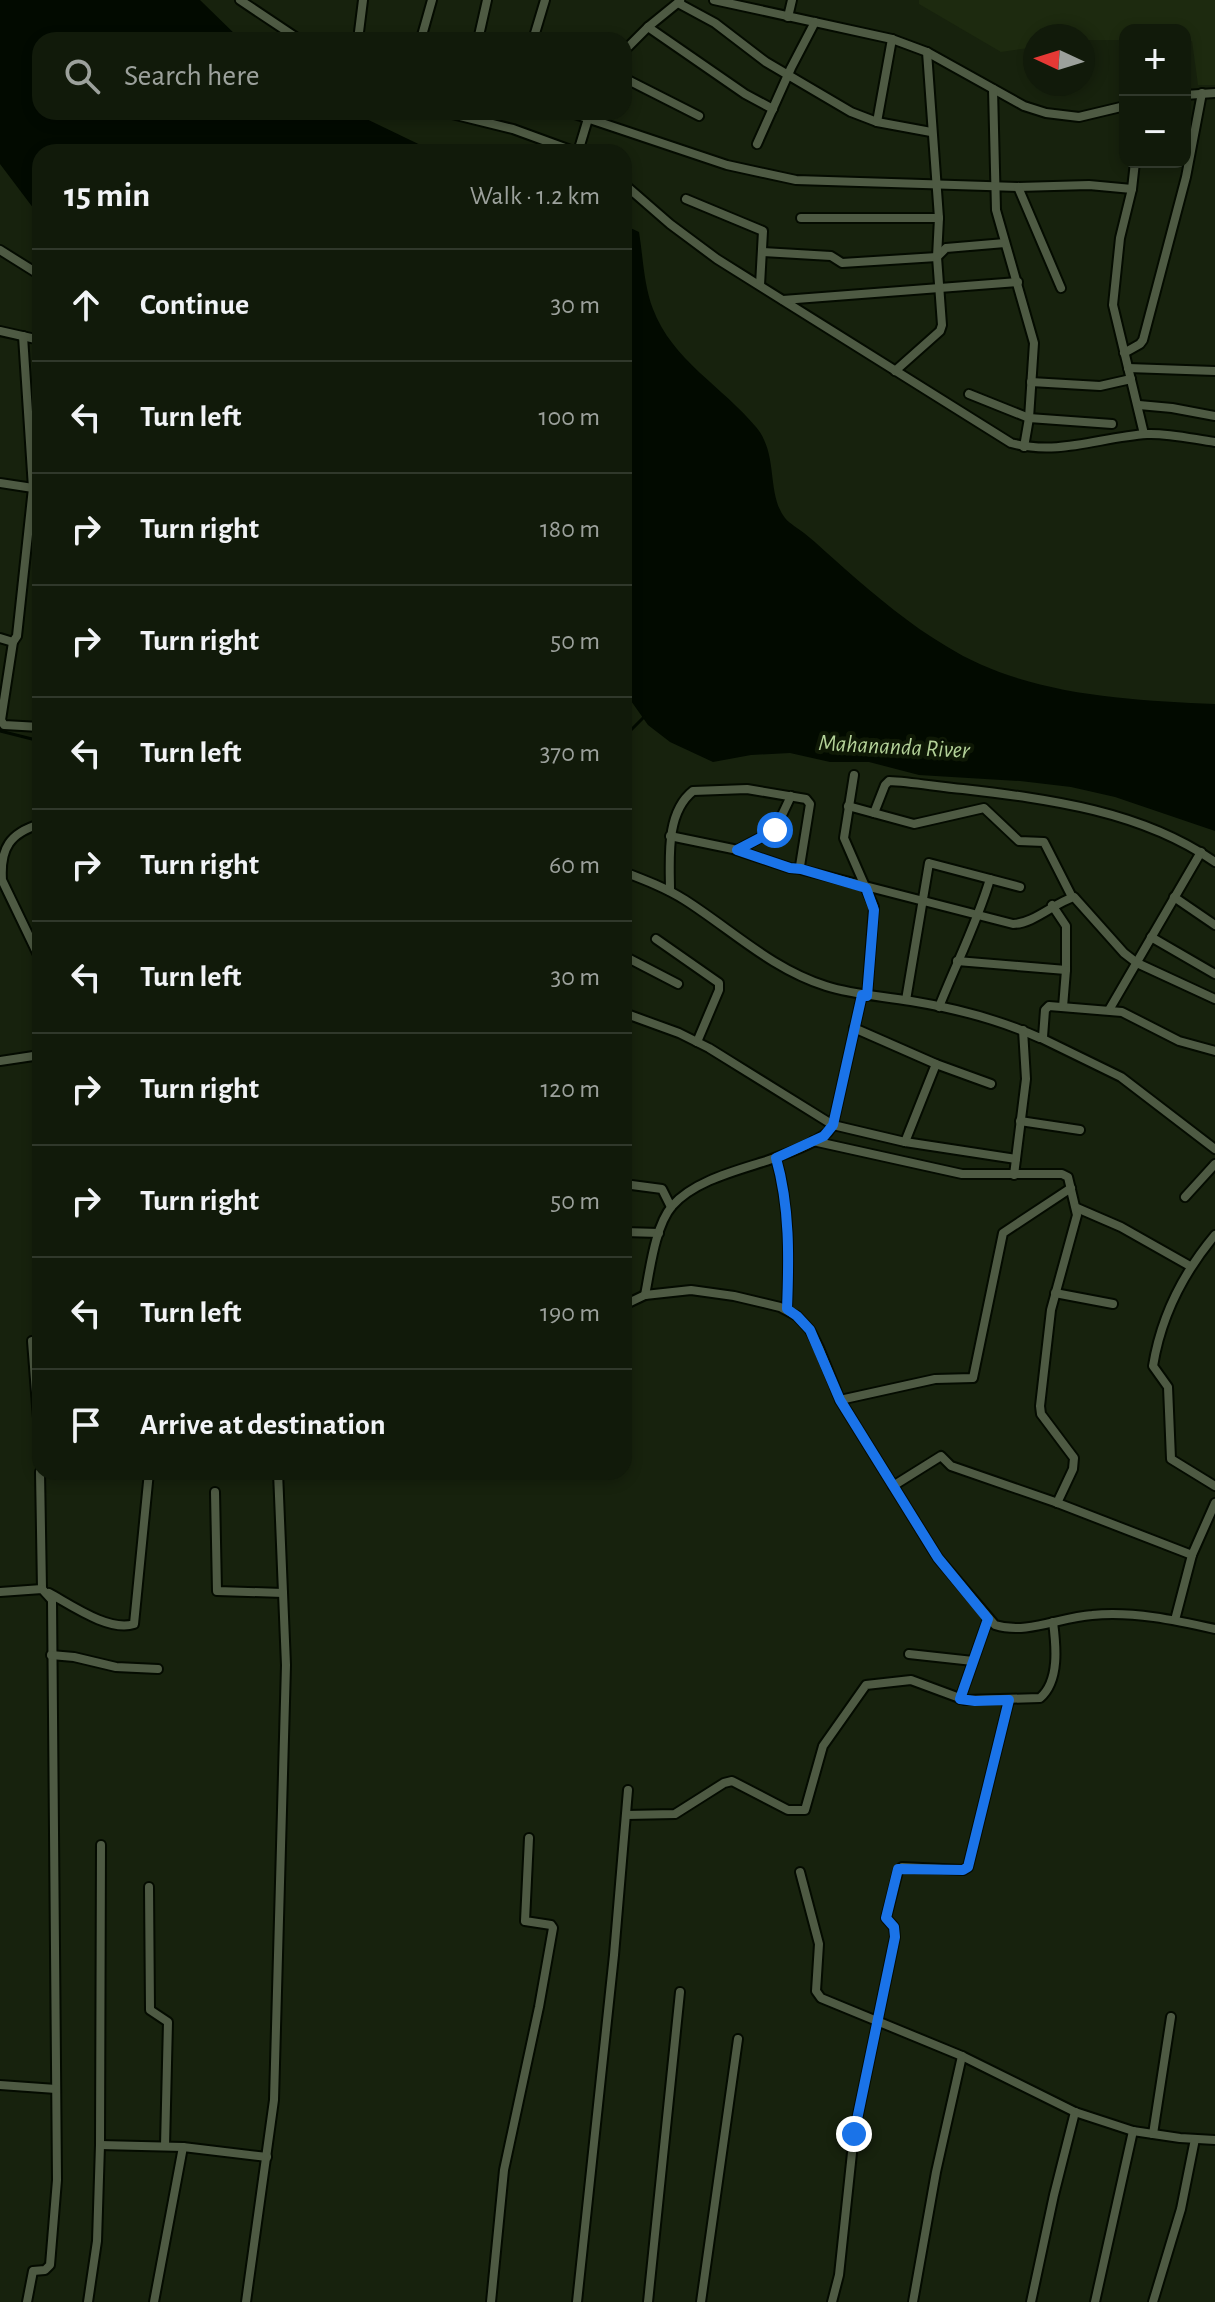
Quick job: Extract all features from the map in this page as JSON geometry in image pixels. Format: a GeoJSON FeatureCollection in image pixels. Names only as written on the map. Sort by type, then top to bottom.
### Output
{"type":"FeatureCollection","features":[{"type":"Feature","properties":{"kind":"street"},"geometry":{"type":"LineString","coordinates":[[240,0],[288,32]]}},
{"type":"Feature","properties":{"kind":"street"},"geometry":{"type":"LineString","coordinates":[[257,12],[261,0]]}},
{"type":"Feature","properties":{"kind":"street"},"geometry":{"type":"LineString","coordinates":[[359,32],[363,0]]}},
{"type":"Feature","properties":{"kind":"street"},"geometry":{"type":"LineString","coordinates":[[423,32],[432,0]]}},
{"type":"Feature","properties":{"kind":"street"},"geometry":{"type":"LineString","coordinates":[[480,32],[487,0]]}},
{"type":"Feature","properties":{"kind":"street"},"geometry":{"type":"LineString","coordinates":[[535,32],[545,0]]}},
{"type":"Feature","properties":{"kind":"street"},"geometry":{"type":"LineString","coordinates":[[714,0],[752,5],[788,17],[892,39],[927,52],[1024,106],[1064,117],[1079,117],[1119,107]]}},
{"type":"Feature","properties":{"kind":"street"},"geometry":{"type":"LineString","coordinates":[[788,17],[792,0]]}},
{"type":"Feature","properties":{"kind":"street"},"geometry":{"type":"LineString","coordinates":[[632,43],[680,2],[731,33],[787,76],[851,112],[877,122],[931,132]]}},
{"type":"Feature","properties":{"kind":"street"},"geometry":{"type":"LineString","coordinates":[[757,144],[815,22]]}},
{"type":"Feature","properties":{"kind":"street"},"geometry":{"type":"LineString","coordinates":[[648,27],[745,94],[773,109]]}},
{"type":"Feature","properties":{"kind":"street"},"geometry":{"type":"LineString","coordinates":[[877,122],[892,39]]}},
{"type":"Feature","properties":{"kind":"street"},"geometry":{"type":"LineString","coordinates":[[895,371],[940,331],[939,218],[927,52]]}},
{"type":"Feature","properties":{"kind":"street"},"geometry":{"type":"LineString","coordinates":[[632,82],[699,116]]}},
{"type":"Feature","properties":{"kind":"street"},"geometry":{"type":"LineString","coordinates":[[993,89],[995,206],[1034,343],[1024,447]]}},
{"type":"Feature","properties":{"kind":"street"},"geometry":{"type":"LineString","coordinates":[[1124,353],[1143,340],[1186,177],[1202,93]]}},
{"type":"Feature","properties":{"kind":"street"},"geometry":{"type":"LineString","coordinates":[[1191,94],[1215,93]]}},
{"type":"Feature","properties":{"kind":"street"},"geometry":{"type":"LineString","coordinates":[[472,120],[513,129],[555,144]]}},
{"type":"Feature","properties":{"kind":"street"},"geometry":{"type":"LineString","coordinates":[[580,144],[588,120]]}},
{"type":"Feature","properties":{"kind":"street"},"geometry":{"type":"LineString","coordinates":[[604,120],[763,175],[823,182],[1018,187],[1089,185],[1132,189]]}},
{"type":"Feature","properties":{"kind":"street"},"geometry":{"type":"LineString","coordinates":[[1134,168],[1120,238],[1113,305],[1144,434]]}},
{"type":"Feature","properties":{"kind":"street"},"geometry":{"type":"LineString","coordinates":[[1018,187],[1061,288]]}},
{"type":"Feature","properties":{"kind":"street"},"geometry":{"type":"LineString","coordinates":[[632,191],[693,242],[1000,438],[1039,449],[1075,447],[1144,434],[1215,442]]}},
{"type":"Feature","properties":{"kind":"street"},"geometry":{"type":"LineString","coordinates":[[686,199],[763,231],[760,285]]}},
{"type":"Feature","properties":{"kind":"street"},"geometry":{"type":"LineString","coordinates":[[801,218],[939,218]]}},
{"type":"Feature","properties":{"kind":"street"},"geometry":{"type":"LineString","coordinates":[[763,252],[831,256],[842,263],[937,257],[946,248],[1005,243]]}},
{"type":"Feature","properties":{"kind":"street"},"geometry":{"type":"LineString","coordinates":[[0,250],[32,270]]}},
{"type":"Feature","properties":{"kind":"street"},"geometry":{"type":"LineString","coordinates":[[783,300],[1018,282]]}},
{"type":"Feature","properties":{"kind":"street"},"geometry":{"type":"LineString","coordinates":[[0,331],[32,338]]}},
{"type":"Feature","properties":{"kind":"street"},"geometry":{"type":"LineString","coordinates":[[23,336],[32,473]]}},
{"type":"Feature","properties":{"kind":"street"},"geometry":{"type":"LineString","coordinates":[[1128,368],[1215,371]]}},
{"type":"Feature","properties":{"kind":"street"},"geometry":{"type":"LineString","coordinates":[[1031,382],[1100,386],[1131,379]]}},
{"type":"Feature","properties":{"kind":"street"},"geometry":{"type":"LineString","coordinates":[[969,394],[1029,418],[1112,424]]}},
{"type":"Feature","properties":{"kind":"street"},"geometry":{"type":"LineString","coordinates":[[1139,405],[1215,416]]}},
{"type":"Feature","properties":{"kind":"street"},"geometry":{"type":"LineString","coordinates":[[0,483],[32,488]]}},
{"type":"Feature","properties":{"kind":"street"},"geometry":{"type":"LineString","coordinates":[[32,499],[17,636],[13,642],[1,720],[11,727],[32,727]]}},
{"type":"Feature","properties":{"kind":"street"},"geometry":{"type":"LineString","coordinates":[[0,638],[13,642]]}},
{"type":"Feature","properties":{"kind":"street"},"geometry":{"type":"LineString","coordinates":[[645,1295],[659,1233],[671,1207],[693,1190],[717,1178],[776,1158],[824,1136],[833,1125],[864,995],[874,910],[844,838],[854,775]]}},
{"type":"Feature","properties":{"kind":"street"},"geometry":{"type":"LineString","coordinates":[[874,813],[889,781],[995,793],[1090,808],[1155,830],[1215,862]]}},
{"type":"Feature","properties":{"kind":"street"},"geometry":{"type":"LineString","coordinates":[[670,891],[670,836],[685,799],[693,791],[747,789],[808,800],[801,869]]}},
{"type":"Feature","properties":{"kind":"street"},"geometry":{"type":"LineString","coordinates":[[737,850],[775,830],[791,796]]}},
{"type":"Feature","properties":{"kind":"street"},"geometry":{"type":"LineString","coordinates":[[848,806],[914,824],[984,808],[1019,841],[1040,840],[1046,843],[1072,897],[1124,953],[1137,963],[1215,999]]}},
{"type":"Feature","properties":{"kind":"street"},"geometry":{"type":"LineString","coordinates":[[32,827],[17,834],[1,858],[1,879],[32,943]]}},
{"type":"Feature","properties":{"kind":"street"},"geometry":{"type":"LineString","coordinates":[[670,836],[737,850],[790,868],[1018,925],[1072,897]]}},
{"type":"Feature","properties":{"kind":"street"},"geometry":{"type":"LineString","coordinates":[[1109,1010],[1201,852]]}},
{"type":"Feature","properties":{"kind":"street"},"geometry":{"type":"LineString","coordinates":[[906,1000],[930,863],[1020,887]]}},
{"type":"Feature","properties":{"kind":"street"},"geometry":{"type":"LineString","coordinates":[[632,875],[670,891],[787,969],[826,986],[939,1007],[1023,1030],[1041,1038],[1121,1077],[1215,1149]]}},
{"type":"Feature","properties":{"kind":"street"},"geometry":{"type":"LineString","coordinates":[[939,1007],[979,917],[990,879]]}},
{"type":"Feature","properties":{"kind":"street"},"geometry":{"type":"LineString","coordinates":[[1174,897],[1215,925]]}},
{"type":"Feature","properties":{"kind":"street"},"geometry":{"type":"LineString","coordinates":[[1052,905],[1066,926],[1063,1007]]}},
{"type":"Feature","properties":{"kind":"street"},"geometry":{"type":"LineString","coordinates":[[1151,937],[1215,974]]}},
{"type":"Feature","properties":{"kind":"street"},"geometry":{"type":"LineString","coordinates":[[656,939],[719,983],[719,990],[697,1042]]}},
{"type":"Feature","properties":{"kind":"street"},"geometry":{"type":"LineString","coordinates":[[632,960],[678,984]]}},
{"type":"Feature","properties":{"kind":"street"},"geometry":{"type":"LineString","coordinates":[[957,961],[1066,970]]}},
{"type":"Feature","properties":{"kind":"street"},"geometry":{"type":"LineString","coordinates":[[1041,1038],[1045,1010],[1049,1006],[1109,1010],[1132,1015],[1179,1041],[1215,1051]]}},
{"type":"Feature","properties":{"kind":"street"},"geometry":{"type":"LineString","coordinates":[[632,1016],[697,1042],[748,1070],[833,1125],[905,1142],[1016,1159]]}},
{"type":"Feature","properties":{"kind":"street"},"geometry":{"type":"LineString","coordinates":[[854,1028],[991,1084]]}},
{"type":"Feature","properties":{"kind":"street"},"geometry":{"type":"LineString","coordinates":[[1014,1175],[1026,1079],[1023,1030]]}},
{"type":"Feature","properties":{"kind":"street"},"geometry":{"type":"LineString","coordinates":[[0,1061],[32,1056]]}},
{"type":"Feature","properties":{"kind":"street"},"geometry":{"type":"LineString","coordinates":[[905,1142],[936,1064]]}},
{"type":"Feature","properties":{"kind":"street"},"geometry":{"type":"LineString","coordinates":[[1020,1121],[1080,1130]]}},
{"type":"Feature","properties":{"kind":"street"},"geometry":{"type":"LineString","coordinates":[[813,1141],[962,1174],[1062,1174],[1068,1177],[1077,1208],[1055,1293],[1045,1348],[1040,1410],[1075,1461],[1057,1503]]}},
{"type":"Feature","properties":{"kind":"street"},"geometry":{"type":"LineString","coordinates":[[776,1158],[783,1185],[789,1258],[787,1309]]}},
{"type":"Feature","properties":{"kind":"street"},"geometry":{"type":"LineString","coordinates":[[1185,1197],[1215,1164]]}},
{"type":"Feature","properties":{"kind":"street"},"geometry":{"type":"LineString","coordinates":[[632,1185],[662,1189],[671,1207]]}},
{"type":"Feature","properties":{"kind":"street"},"geometry":{"type":"LineString","coordinates":[[840,1400],[935,1379],[973,1378],[1003,1233],[1071,1188]]}},
{"type":"Feature","properties":{"kind":"street"},"geometry":{"type":"LineString","coordinates":[[1077,1208],[1121,1227],[1190,1266]]}},
{"type":"Feature","properties":{"kind":"street"},"geometry":{"type":"LineString","coordinates":[[632,1232],[659,1233]]}},
{"type":"Feature","properties":{"kind":"street"},"geometry":{"type":"LineString","coordinates":[[1215,1235],[1190,1266],[1178,1288],[1153,1366],[1169,1390],[1171,1459],[1215,1486]]}},
{"type":"Feature","properties":{"kind":"street"},"geometry":{"type":"LineString","coordinates":[[632,1301],[645,1295],[691,1290],[734,1296],[787,1309],[797,1316],[810,1330],[840,1400],[938,1558],[995,1625],[1007,1629],[1104,1614],[1175,1620],[1215,1629]]}},
{"type":"Feature","properties":{"kind":"street"},"geometry":{"type":"LineString","coordinates":[[1055,1293],[1113,1304]]}},
{"type":"Feature","properties":{"kind":"street"},"geometry":{"type":"LineString","coordinates":[[893,1486],[941,1456],[951,1466],[1192,1555]]}},
{"type":"Feature","properties":{"kind":"street"},"geometry":{"type":"LineString","coordinates":[[27,2302],[33,2271],[48,2268],[51,2259],[57,2180],[52,1600],[45,1591],[40,1480]]}},
{"type":"Feature","properties":{"kind":"street"},"geometry":{"type":"LineString","coordinates":[[0,1592],[45,1591],[96,1618],[126,1626],[134,1624],[148,1480]]}},
{"type":"Feature","properties":{"kind":"street"},"geometry":{"type":"LineString","coordinates":[[246,2302],[274,2100],[286,1665],[278,1480]]}},
{"type":"Feature","properties":{"kind":"street"},"geometry":{"type":"LineString","coordinates":[[215,1492],[216,1590],[283,1593]]}},
{"type":"Feature","properties":{"kind":"street"},"geometry":{"type":"LineString","coordinates":[[1175,1620],[1192,1555],[1210,1527],[1215,1503]]}},
{"type":"Feature","properties":{"kind":"street"},"geometry":{"type":"LineString","coordinates":[[960,1699],[988,1619]]}},
{"type":"Feature","properties":{"kind":"street"},"geometry":{"type":"LineString","coordinates":[[626,1815],[675,1814],[732,1781],[788,1810],[805,1810],[824,1744],[866,1685],[911,1680],[960,1699],[1040,1698],[1046,1693],[1056,1659],[1053,1622]]}},
{"type":"Feature","properties":{"kind":"street"},"geometry":{"type":"LineString","coordinates":[[909,1654],[973,1661]]}},
{"type":"Feature","properties":{"kind":"street"},"geometry":{"type":"LineString","coordinates":[[51,1655],[116,1667],[158,1669]]}},
{"type":"Feature","properties":{"kind":"street"},"geometry":{"type":"LineString","coordinates":[[832,2302],[839,2275],[854,2134],[895,1933],[886,1918],[898,1869],[963,1870],[968,1867],[1009,1700]]}},
{"type":"Feature","properties":{"kind":"street"},"geometry":{"type":"LineString","coordinates":[[577,2302],[611,1985],[628,1790]]}},
{"type":"Feature","properties":{"kind":"street"},"geometry":{"type":"LineString","coordinates":[[491,2302],[504,2170],[553,1928],[551,1925],[525,1921],[529,1838]]}},
{"type":"Feature","properties":{"kind":"street"},"geometry":{"type":"LineString","coordinates":[[88,2302],[97,2241],[100,2145],[101,1845]]}},
{"type":"Feature","properties":{"kind":"street"},"geometry":{"type":"LineString","coordinates":[[800,1872],[819,1944],[817,1994],[821,1998],[962,2056],[1075,2112],[1133,2131],[1215,2140]]}},
{"type":"Feature","properties":{"kind":"street"},"geometry":{"type":"LineString","coordinates":[[149,1887],[150,2010],[168,2022],[165,2146]]}},
{"type":"Feature","properties":{"kind":"street"},"geometry":{"type":"LineString","coordinates":[[648,2302],[680,1992]]}},
{"type":"Feature","properties":{"kind":"street"},"geometry":{"type":"LineString","coordinates":[[1153,2134],[1171,2017]]}},
{"type":"Feature","properties":{"kind":"street"},"geometry":{"type":"LineString","coordinates":[[701,2302],[738,2039]]}},
{"type":"Feature","properties":{"kind":"street"},"geometry":{"type":"LineString","coordinates":[[913,2302],[936,2172],[962,2056]]}},
{"type":"Feature","properties":{"kind":"street"},"geometry":{"type":"LineString","coordinates":[[0,2085],[56,2089]]}},
{"type":"Feature","properties":{"kind":"street"},"geometry":{"type":"LineString","coordinates":[[1031,2302],[1075,2112]]}},
{"type":"Feature","properties":{"kind":"street"},"geometry":{"type":"LineString","coordinates":[[1095,2302],[1133,2131]]}},
{"type":"Feature","properties":{"kind":"street"},"geometry":{"type":"LineString","coordinates":[[1153,2302],[1181,2209],[1195,2139]]}},
{"type":"Feature","properties":{"kind":"street"},"geometry":{"type":"LineString","coordinates":[[100,2145],[183,2147],[267,2157]]}},
{"type":"Feature","properties":{"kind":"street"},"geometry":{"type":"LineString","coordinates":[[154,2302],[183,2147]]}},
{"type":"Feature","properties":{"kind":"shaded area"},"geometry":{"type":"Polygon","coordinates":[[[919,0],[1215,0],[1215,85],[1198,85],[1191,24],[1119,24],[1119,40],[1095,40],[1095,24],[1023,24],[1023,49],[1001,52],[919,4],[919,0]]]}},
{"type":"Feature","properties":{"kind":"water"},"geometry":{"type":"Polygon","coordinates":[[[0,0],[200,0],[233,32],[32,32],[32,120],[369,120],[418,144],[32,144],[32,206],[0,164],[0,0]]]}},
{"type":"Feature","properties":{"kind":"water","name":"Mahananda River"},"geometry":{"type":"Polygon","coordinates":[[[632,229],[639,232],[648,291],[662,327],[685,358],[756,427],[768,449],[776,497],[787,520],[906,619],[976,662],[1008,675],[1076,692],[1215,704],[1215,831],[1115,797],[1071,787],[919,775],[869,762],[830,762],[790,753],[751,755],[713,762],[670,742],[648,725],[632,702],[632,229]]]}},
{"type":"Feature","properties":{"kind":"waterway"},"geometry":{"type":"LineString","coordinates":[[632,729],[644,717]]}},
{"type":"Feature","properties":{"kind":"waterway"},"geometry":{"type":"LineString","coordinates":[[0,731],[32,739]]}},
{"type":"Feature","properties":{"kind":"route"},"geometry":{"type":"LineString","coordinates":[[775,830],[737,850],[866,888],[874,910],[867,996],[862,995],[833,1125],[824,1136],[776,1158],[783,1185],[789,1258],[787,1309],[810,1330],[840,1400],[938,1558],[988,1619],[960,1699],[1009,1700],[970,1865],[965,1870],[898,1869],[886,1918],[894,1927],[895,1937],[854,2134]]}}]}
